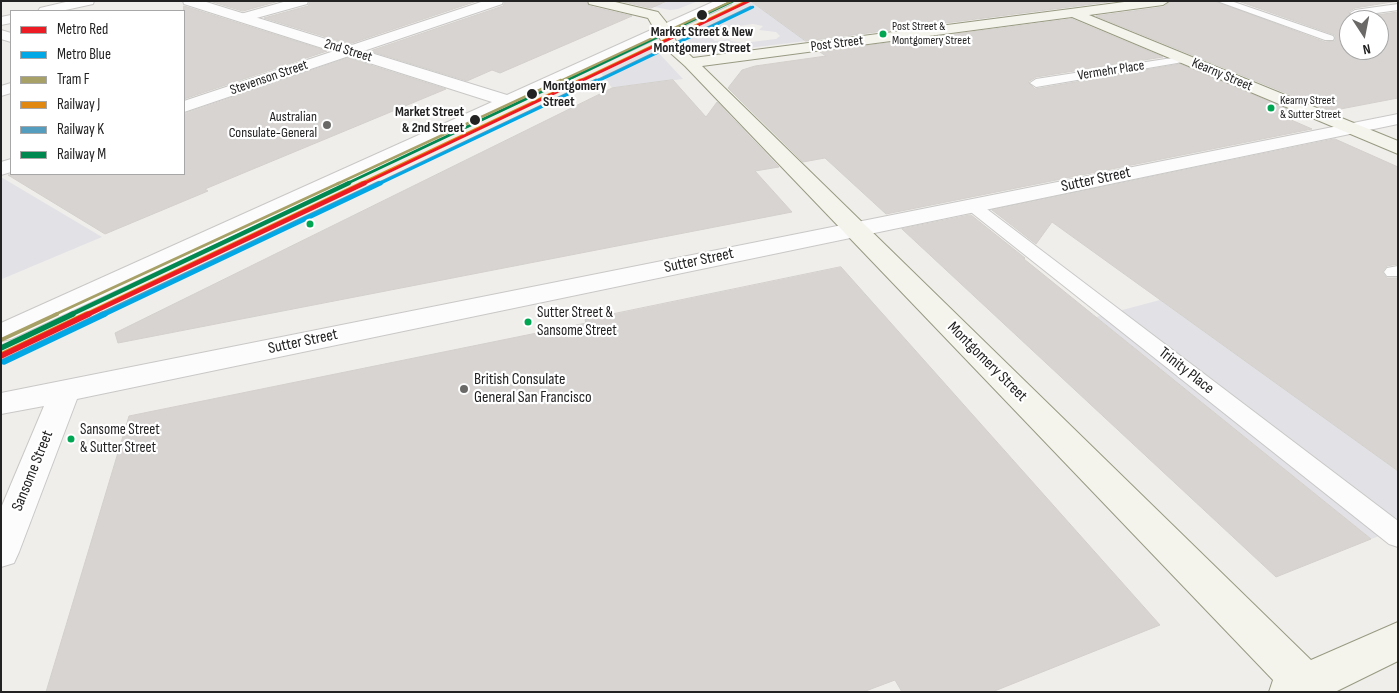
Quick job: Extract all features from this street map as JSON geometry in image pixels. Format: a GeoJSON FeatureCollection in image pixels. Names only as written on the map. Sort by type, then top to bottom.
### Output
{"type":"FeatureCollection","features":[{"type":"Feature","properties":{"kind":"main road","name":"Montgomery Street"},"geometry":{"type":"LineString","coordinates":[[594,1],[653,15],[659,22],[671,46],[856,230],[1303,689]]}},
{"type":"Feature","properties":{"kind":"main road","name":"Post Street"},"geometry":{"type":"LineString","coordinates":[[690,63],[1163,1]]}},
{"type":"Feature","properties":{"kind":"main road","name":"Kearny Street"},"geometry":{"type":"LineString","coordinates":[[1052,4],[1398,148]]}},
{"type":"Feature","properties":{"kind":"main road"},"geometry":{"type":"LineString","coordinates":[[1303,689],[1398,641]]}},
{"type":"Feature","properties":{"kind":"street"},"geometry":{"type":"LineString","coordinates":[[49,10],[88,1]]}},
{"type":"Feature","properties":{"kind":"street","name":"2nd Street"},"geometry":{"type":"LineString","coordinates":[[189,1],[508,101]]}},
{"type":"Feature","properties":{"kind":"street"},"geometry":{"type":"LineString","coordinates":[[242,18],[302,1]]}},
{"type":"Feature","properties":{"kind":"street","name":"Stevenson Street"},"geometry":{"type":"LineString","coordinates":[[185,107],[497,1]]}},
{"type":"Feature","properties":{"kind":"street"},"geometry":{"type":"LineString","coordinates":[[662,30],[683,10],[704,1]]}},
{"type":"Feature","properties":{"kind":"street"},"geometry":{"type":"LineString","coordinates":[[1,333],[173,254],[340,192],[444,146],[500,119],[508,101],[726,1]]}},
{"type":"Feature","properties":{"kind":"street","name":"Sutter Street"},"geometry":{"type":"LineString","coordinates":[[1,404],[1398,119]]}},
{"type":"Feature","properties":{"kind":"street","name":"Sansome Street"},"geometry":{"type":"LineString","coordinates":[[1,552],[66,391]]}},
{"type":"Feature","properties":{"kind":"lane"},"geometry":{"type":"LineString","coordinates":[[1221,1],[1329,38]]}},
{"type":"Feature","properties":{"kind":"lane"},"geometry":{"type":"LineString","coordinates":[[1373,10],[1398,6]]}},
{"type":"Feature","properties":{"kind":"lane","name":"Vermehr Place"},"geometry":{"type":"LineString","coordinates":[[1036,83],[1185,60]]}},
{"type":"Feature","properties":{"kind":"lane","name":"Trinity Place"},"geometry":{"type":"LineString","coordinates":[[973,206],[1398,536]]}},
{"type":"Feature","properties":{"kind":"shaded area"},"geometry":{"type":"Polygon","coordinates":[[[625,1],[650,1],[662,4],[668,1],[698,1],[670,10],[625,1]]]}},
{"type":"Feature","properties":{"kind":"shaded area"},"geometry":{"type":"Polygon","coordinates":[[[751,1],[806,41],[707,53],[700,52],[687,40],[686,36],[692,30],[751,1]],[[753,24],[724,28],[719,32],[723,36],[712,38],[715,41],[729,39],[743,43],[776,39],[780,36],[776,32],[759,30],[763,26],[753,24]]]}},
{"type":"Feature","properties":{"kind":"shaded area"},"geometry":{"type":"Polygon","coordinates":[[[655,49],[683,79],[612,88],[601,73],[648,50],[655,49]]]}},
{"type":"Feature","properties":{"kind":"shaded area"},"geometry":{"type":"Polygon","coordinates":[[[1,177],[102,237],[2,279],[1,177]]]}},
{"type":"Feature","properties":{"kind":"shaded area"},"geometry":{"type":"Polygon","coordinates":[[[1160,300],[1398,471],[1398,529],[1371,539],[1096,317],[1160,300]]]}},
{"type":"Feature","properties":{"kind":"building"},"geometry":{"type":"Polygon","coordinates":[[[210,1],[279,1],[243,11],[210,1]]]}},
{"type":"Feature","properties":{"kind":"building"},"geometry":{"type":"Polygon","coordinates":[[[310,1],[477,1],[349,44],[264,18],[308,6],[310,1]]]}},
{"type":"Feature","properties":{"kind":"building"},"geometry":{"type":"Polygon","coordinates":[[[505,1],[586,1],[589,6],[632,16],[500,73],[492,70],[467,81],[370,51],[503,6],[505,1]]]}},
{"type":"Feature","properties":{"kind":"building"},"geometry":{"type":"Polygon","coordinates":[[[620,1],[667,1],[651,8],[620,1]]]}},
{"type":"Feature","properties":{"kind":"building"},"geometry":{"type":"Polygon","coordinates":[[[751,1],[1116,1],[806,41],[751,1]]]}},
{"type":"Feature","properties":{"kind":"building"},"geometry":{"type":"Polygon","coordinates":[[[1171,1],[1215,1],[1325,42],[1335,41],[1335,35],[1238,1],[1398,1],[1352,10],[1339,10],[1339,60],[1389,60],[1389,13],[1398,12],[1398,98],[1330,111],[1096,16],[1163,7],[1171,1]]]}},
{"type":"Feature","properties":{"kind":"building"},"geometry":{"type":"Polygon","coordinates":[[[184,6],[327,51],[185,99],[184,6]]]}},
{"type":"Feature","properties":{"kind":"building"},"geometry":{"type":"Polygon","coordinates":[[[1072,19],[1163,57],[1036,77],[1028,82],[1035,89],[1180,64],[1304,116],[1289,119],[1312,129],[886,214],[825,158],[803,162],[728,88],[742,70],[755,66],[826,56],[820,52],[1072,19]]]}},
{"type":"Feature","properties":{"kind":"building"},"geometry":{"type":"Polygon","coordinates":[[[348,58],[446,89],[205,189],[208,191],[105,234],[8,175],[185,175],[185,114],[348,58]]]}},
{"type":"Feature","properties":{"kind":"building"},"geometry":{"type":"Polygon","coordinates":[[[673,80],[706,117],[717,102],[779,167],[755,171],[792,212],[118,343],[115,333],[612,88],[673,80]]]}},
{"type":"Feature","properties":{"kind":"building"},"geometry":{"type":"Polygon","coordinates":[[[1335,139],[1398,167],[1398,264],[1387,266],[1382,272],[1387,278],[1398,278],[1398,471],[1052,222],[1036,244],[992,210],[1335,139]]]}},
{"type":"Feature","properties":{"kind":"building"},"geometry":{"type":"Polygon","coordinates":[[[971,215],[1371,539],[1276,577],[902,229],[971,215]]]}},
{"type":"Feature","properties":{"kind":"building"},"geometry":{"type":"Polygon","coordinates":[[[841,267],[1160,625],[992,692],[902,692],[895,680],[863,692],[46,692],[129,416],[586,323],[585,320],[841,267]]]}},
{"type":"Feature","properties":{"kind":"metro line","name":"Red"},"geometry":{"type":"LineString","coordinates":[[1,356],[749,1]]}},
{"type":"Feature","properties":{"kind":"metro line","name":"Blue"},"geometry":{"type":"LineString","coordinates":[[4,362],[753,7]]}},
{"type":"Feature","properties":{"kind":"tram line","name":"F"},"geometry":{"type":"LineString","coordinates":[[1,340],[732,1]]}},
{"type":"Feature","properties":{"kind":"rail line","name":"M"},"geometry":{"type":"LineString","coordinates":[[1,348],[733,1]]}},
{"type":"Feature","properties":{"kind":"rail line","name":"J"},"geometry":{"type":"LineString","coordinates":[[1,355],[747,1]]}},
{"type":"Feature","properties":{"kind":"rail line","name":"K"},"geometry":{"type":"LineString","coordinates":[[4,361],[751,7]]}},
{"type":"Feature","properties":{"kind":"place","name":"Market Street & New Montgomery Street"},"geometry":{"type":"Point","coordinates":[702,15]}},
{"type":"Feature","properties":{"kind":"place","name":"Post Street & Montgomery Street"},"geometry":{"type":"Point","coordinates":[883,34]}},
{"type":"Feature","properties":{"kind":"place","name":"Montgomery Street"},"geometry":{"type":"Point","coordinates":[532,94]}},
{"type":"Feature","properties":{"kind":"place","name":"Kearny Street & Sutter Street"},"geometry":{"type":"Point","coordinates":[1271,108]}},
{"type":"Feature","properties":{"kind":"place","name":"Market Street & 2nd Street"},"geometry":{"type":"Point","coordinates":[475,120]}},
{"type":"Feature","properties":{"kind":"place","name":"Australian Consulate-General"},"geometry":{"type":"Point","coordinates":[327,125]}},
{"type":"Feature","properties":{"kind":"place","name":"Sutter Street & Sansome Street"},"geometry":{"type":"Point","coordinates":[528,322]}},
{"type":"Feature","properties":{"kind":"place","name":"British Consulate General San Francisco"},"geometry":{"type":"Point","coordinates":[464,389]}},
{"type":"Feature","properties":{"kind":"place","name":"Sansome Street & Sutter Street"},"geometry":{"type":"Point","coordinates":[71,439]}}]}
